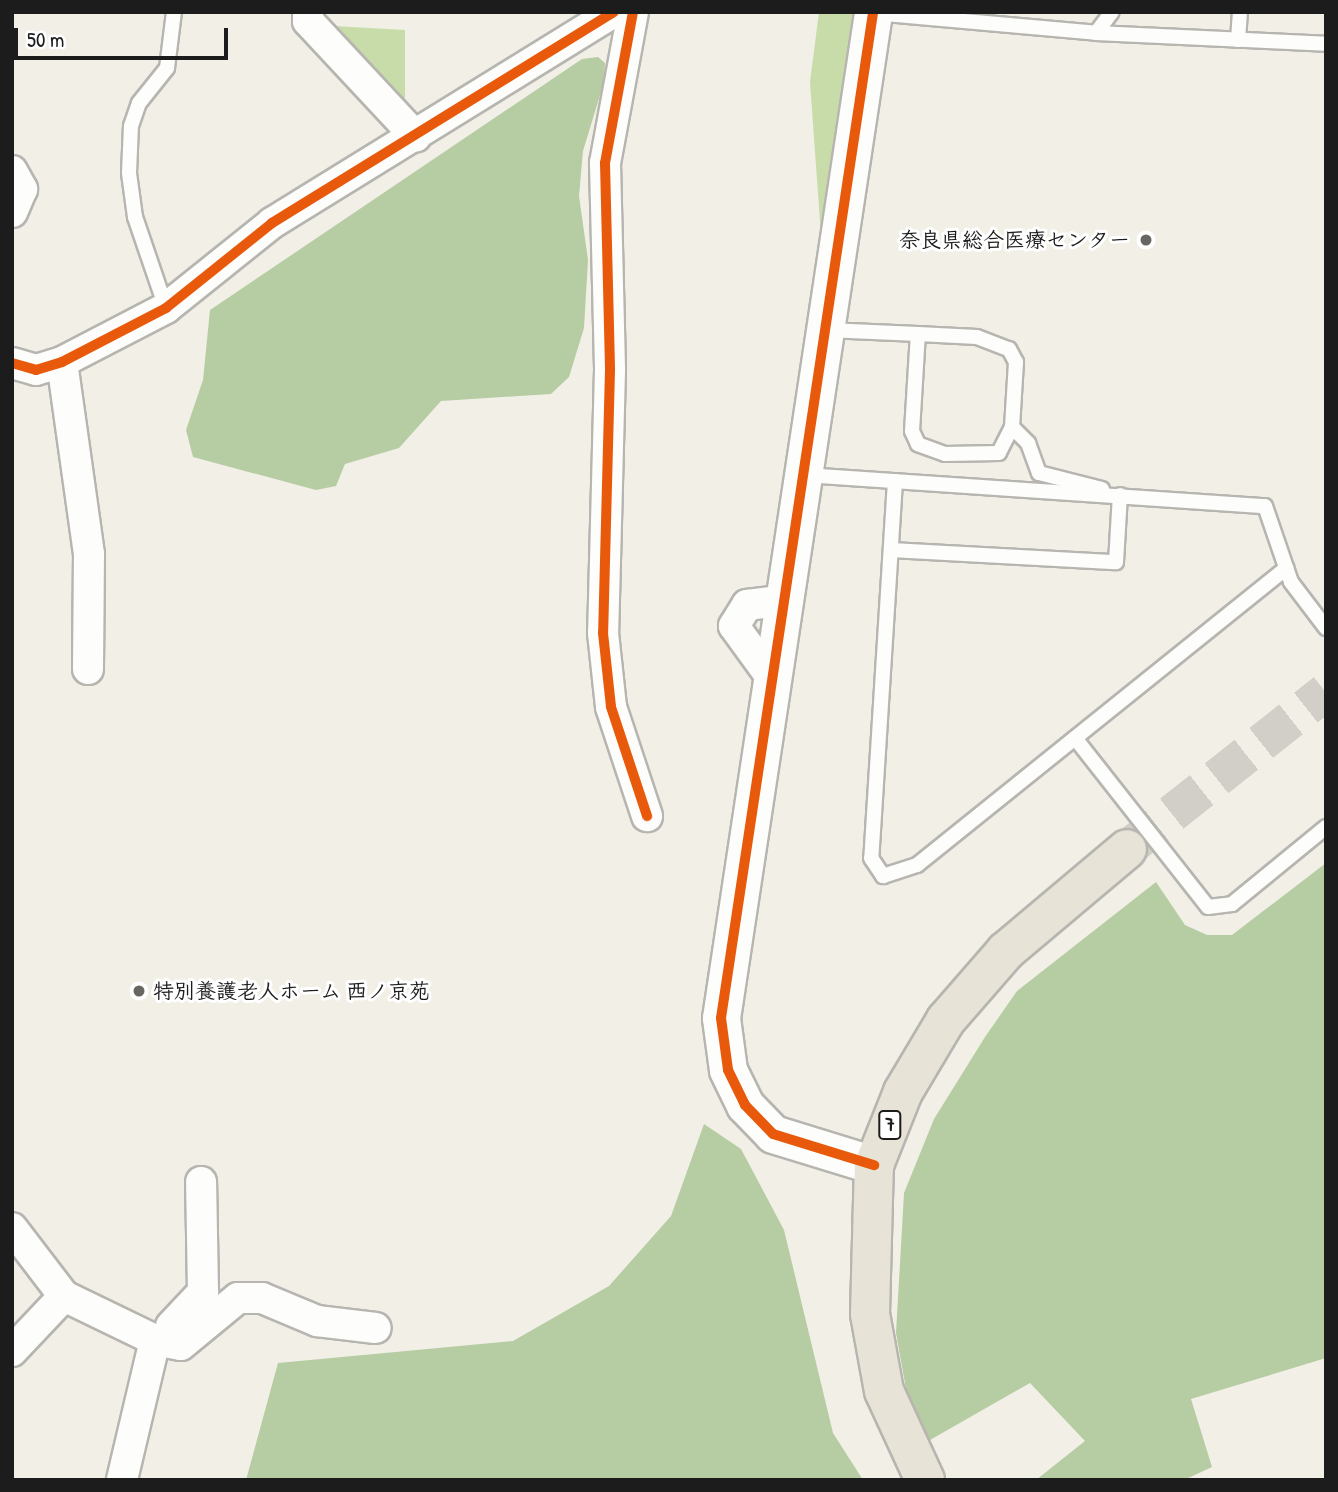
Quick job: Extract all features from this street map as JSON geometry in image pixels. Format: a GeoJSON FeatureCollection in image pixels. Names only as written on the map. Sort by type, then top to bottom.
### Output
{"type":"FeatureCollection","features":[{"type":"Feature","properties":{"kind":"main road","name":"7"},"geometry":{"type":"LineString","coordinates":[[925,1480],[884,1391],[870,1314],[874,1165],[903,1092],[946,1020],[1006,951],[1127,849]]}},
{"type":"Feature","properties":{"kind":"street"},"geometry":{"type":"LineString","coordinates":[[309,12],[308,21],[416,137]]}},
{"type":"Feature","properties":{"kind":"street"},"geometry":{"type":"LineString","coordinates":[[12,363],[36,370],[62,362],[166,308],[272,223],[416,137],[614,12]]}},
{"type":"Feature","properties":{"kind":"street"},"geometry":{"type":"LineString","coordinates":[[633,12],[605,163],[610,369],[603,633],[611,707],[647,816]]}},
{"type":"Feature","properties":{"kind":"street"},"geometry":{"type":"LineString","coordinates":[[873,13],[780,601],[771,677],[728,946],[721,1018],[728,1070],[744,1105],[773,1134],[874,1165]]}},
{"type":"Feature","properties":{"kind":"street"},"geometry":{"type":"LineString","coordinates":[[12,171],[22,189],[12,212]]}},
{"type":"Feature","properties":{"kind":"street"},"geometry":{"type":"LineString","coordinates":[[62,362],[89,554],[88,669]]}},
{"type":"Feature","properties":{"kind":"street"},"geometry":{"type":"LineString","coordinates":[[122,1480],[155,1340],[203,1292],[201,1182]]}},
{"type":"Feature","properties":{"kind":"street"},"geometry":{"type":"LineString","coordinates":[[12,1228],[64,1296],[155,1340],[181,1345],[238,1298],[262,1298],[317,1321],[376,1328]]}},
{"type":"Feature","properties":{"kind":"street"},"geometry":{"type":"LineString","coordinates":[[12,1351],[64,1296]]}},
{"type":"Feature","properties":{"kind":"lane"},"geometry":{"type":"LineString","coordinates":[[166,308],[135,217],[129,173],[131,126],[139,103],[167,68],[174,12]]}},
{"type":"Feature","properties":{"kind":"lane"},"geometry":{"type":"LineString","coordinates":[[1096,33],[1112,12]]}},
{"type":"Feature","properties":{"kind":"lane"},"geometry":{"type":"LineString","coordinates":[[1238,40],[1240,12]]}},
{"type":"Feature","properties":{"kind":"lane"},"geometry":{"type":"LineString","coordinates":[[873,13],[1096,33],[1326,44]]}},
{"type":"Feature","properties":{"kind":"lane"},"geometry":{"type":"LineString","coordinates":[[822,330],[918,334],[994,340],[1009,349],[1016,362],[1013,427],[999,453],[983,457],[929,452],[918,444],[912,431],[918,334]]}},
{"type":"Feature","properties":{"kind":"lane"},"geometry":{"type":"LineString","coordinates":[[1013,427],[1028,443],[1039,473],[1117,494]]}},
{"type":"Feature","properties":{"kind":"lane"},"geometry":{"type":"LineString","coordinates":[[801,475],[1117,494],[1265,506],[1286,568],[1326,628]]}},
{"type":"Feature","properties":{"kind":"lane"},"geometry":{"type":"LineString","coordinates":[[895,481],[875,871],[891,878],[917,865],[1286,568]]}},
{"type":"Feature","properties":{"kind":"lane"},"geometry":{"type":"LineString","coordinates":[[891,550],[1116,562],[1117,494]]}},
{"type":"Feature","properties":{"kind":"lane"},"geometry":{"type":"LineString","coordinates":[[1074,738],[1208,907],[1232,904],[1326,827]]}},
{"type":"Feature","properties":{"kind":"green space"},"geometry":{"type":"Polygon","coordinates":[[[819,12],[862,12],[822,249],[810,82],[819,12]]]}},
{"type":"Feature","properties":{"kind":"green space"},"geometry":{"type":"Polygon","coordinates":[[[334,26],[405,30],[405,100],[334,26]]]}},
{"type":"Feature","properties":{"kind":"green space"},"geometry":{"type":"Polygon","coordinates":[[[598,57],[605,63],[604,82],[583,151],[579,196],[588,260],[584,328],[569,377],[551,394],[441,401],[399,448],[345,464],[336,486],[316,490],[193,457],[186,430],[203,380],[210,310],[582,59],[598,57]]]}},
{"type":"Feature","properties":{"kind":"green space"},"geometry":{"type":"Polygon","coordinates":[[[1326,863],[1326,1358],[1191,1399],[1212,1467],[1184,1480],[1036,1480],[1085,1441],[1030,1383],[930,1440],[906,1389],[896,1333],[904,1193],[934,1119],[985,1037],[1017,991],[1156,882],[1185,925],[1207,935],[1232,935],[1326,863]]]}},
{"type":"Feature","properties":{"kind":"green space"},"geometry":{"type":"Polygon","coordinates":[[[704,1124],[741,1149],[784,1230],[833,1433],[863,1480],[246,1480],[278,1363],[513,1341],[609,1286],[671,1216],[704,1124]]]}},
{"type":"Feature","properties":{"kind":"tunnel"},"geometry":{"type":"LineString","coordinates":[[1127,849],[1326,692]]}},
{"type":"Feature","properties":{"kind":"cycle path"},"geometry":{"type":"LineString","coordinates":[[12,363],[36,370],[62,362],[166,308],[272,223],[614,12]]}},
{"type":"Feature","properties":{"kind":"cycle path"},"geometry":{"type":"LineString","coordinates":[[633,12],[605,163],[610,370],[603,633],[611,707],[647,816]]}},
{"type":"Feature","properties":{"kind":"cycle path"},"geometry":{"type":"LineString","coordinates":[[873,13],[721,1018],[728,1070],[745,1105],[773,1134],[874,1165]]}},
{"type":"Feature","properties":{"kind":"place","name":"奈良県総合医療センター"},"geometry":{"type":"Point","coordinates":[1146,240]}},
{"type":"Feature","properties":{"kind":"place","name":"特別養護老人ホーム 西ノ京苑"},"geometry":{"type":"Point","coordinates":[139,991]}}]}
